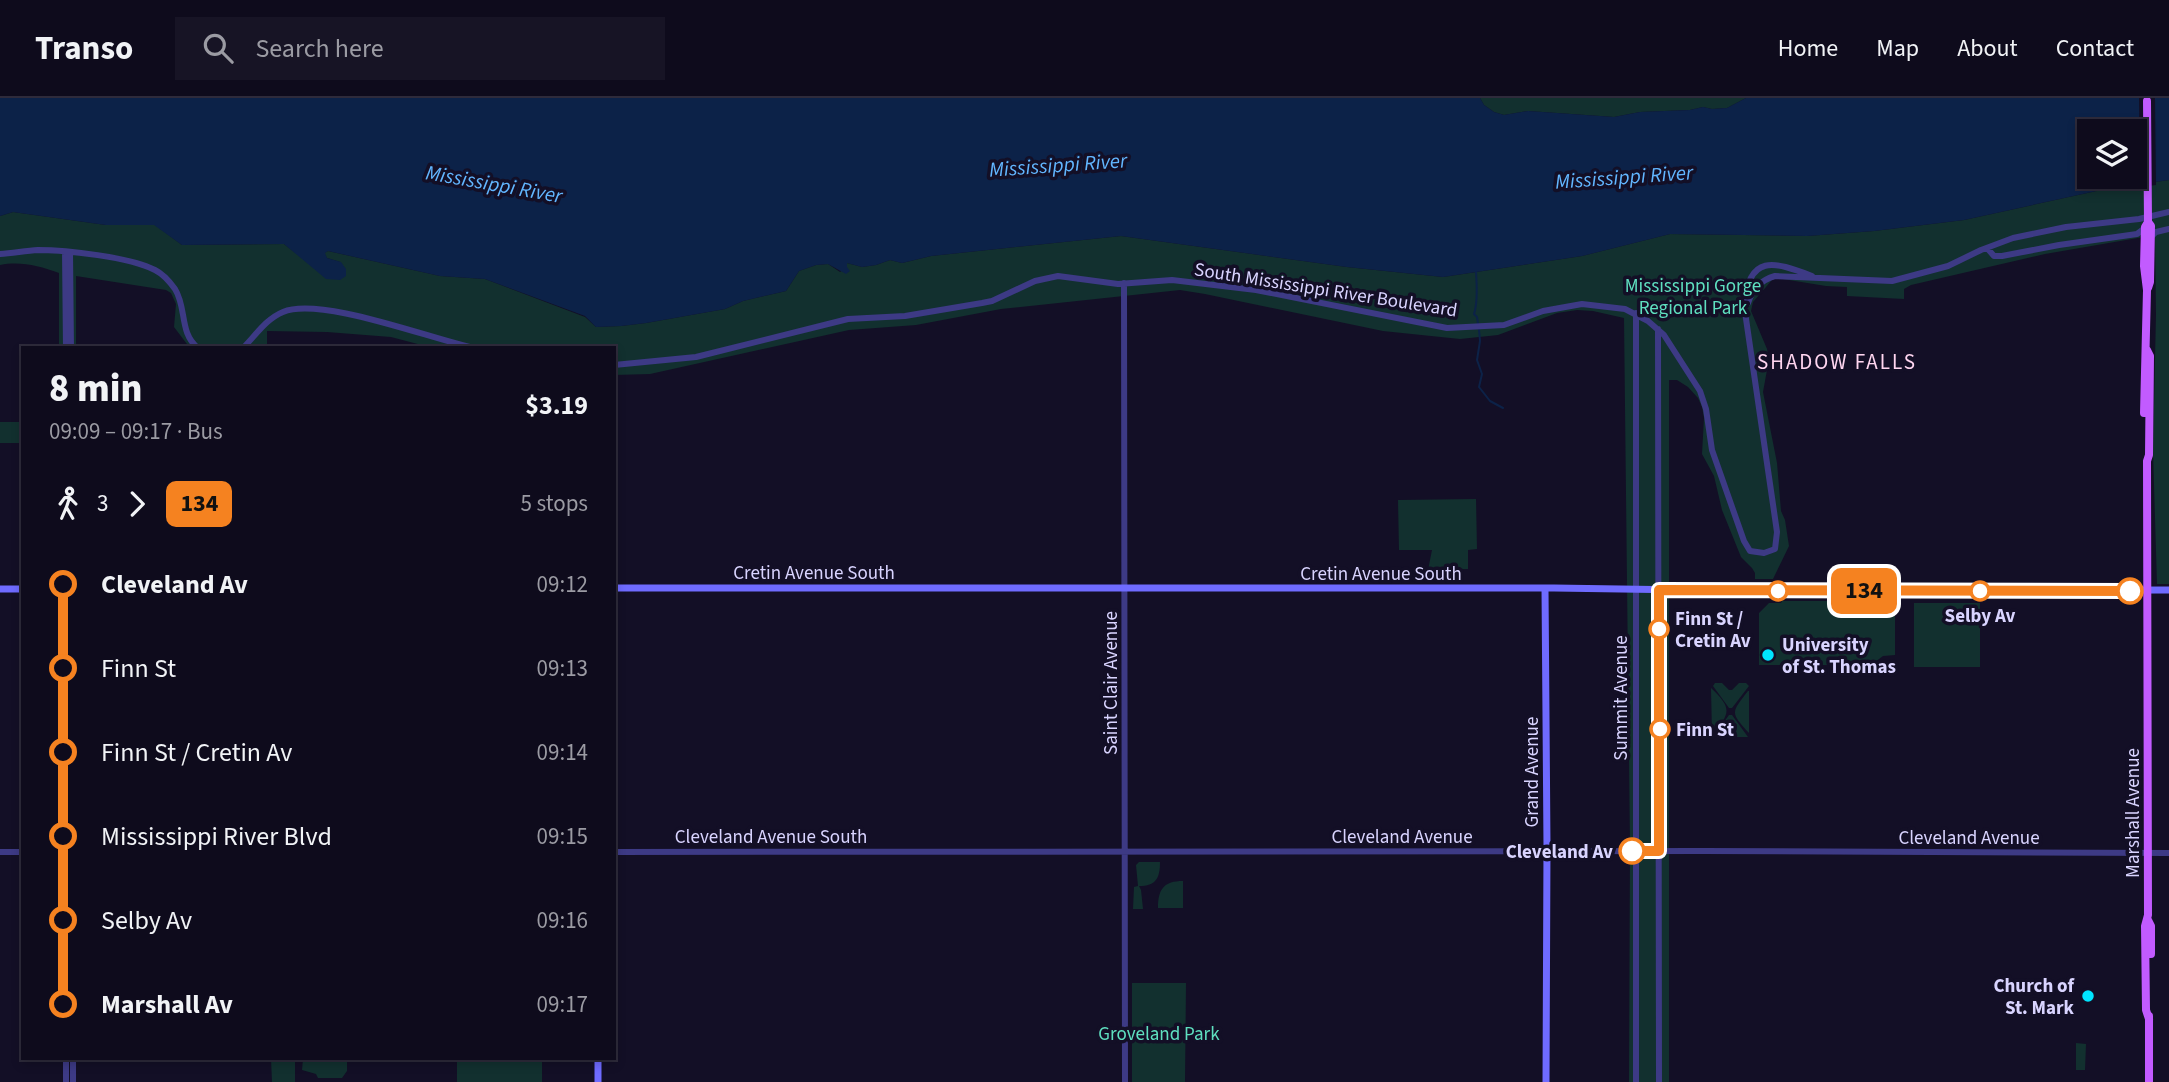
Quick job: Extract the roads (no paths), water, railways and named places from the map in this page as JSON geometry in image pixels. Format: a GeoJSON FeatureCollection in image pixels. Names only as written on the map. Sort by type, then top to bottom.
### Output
{"type":"FeatureCollection","features":[{"type":"Feature","properties":{"kind":"main road","name":"Marshall Avenue"},"geometry":{"type":"LineString","coordinates":[[2147,100],[2151,226],[2148,239],[2150,282],[2147,290],[2147,350],[2150,356],[2147,461],[2147,854],[2148,920],[2151,926],[2149,1082]]}},
{"type":"Feature","properties":{"kind":"main road","name":"Cretin Avenue South"},"geometry":{"type":"LineString","coordinates":[[616,588],[2169,590]]}},
{"type":"Feature","properties":{"kind":"main road","name":"Grand Avenue"},"geometry":{"type":"LineString","coordinates":[[1545,588],[1546,1082]]}},
{"type":"Feature","properties":{"kind":"main road"},"geometry":{"type":"LineString","coordinates":[[0,589],[21,589]]}},
{"type":"Feature","properties":{"kind":"main road"},"geometry":{"type":"LineString","coordinates":[[598,1060],[598,1082]]}},
{"type":"Feature","properties":{"kind":"street"},"geometry":{"type":"LineString","coordinates":[[1747,316],[1752,292],[1766,279],[1775,276],[1891,281],[1948,266],[2013,238],[2169,212]]}},
{"type":"Feature","properties":{"kind":"street"},"geometry":{"type":"LineString","coordinates":[[1987,247],[1994,256],[2002,256],[2059,244],[2137,234],[2151,226],[2169,229]]}},
{"type":"Feature","properties":{"kind":"street"},"geometry":{"type":"LineString","coordinates":[[2137,234],[2148,239]]}},
{"type":"Feature","properties":{"kind":"street"},"geometry":{"type":"LineString","coordinates":[[0,254],[37,250],[68,252],[125,261],[158,271],[178,294],[188,337],[196,346]]}},
{"type":"Feature","properties":{"kind":"street"},"geometry":{"type":"LineString","coordinates":[[66,346],[68,252]]}},
{"type":"Feature","properties":{"kind":"street"},"geometry":{"type":"LineString","coordinates":[[1747,316],[1744,305],[1749,278],[1759,267],[1771,266],[1812,276]]}},
{"type":"Feature","properties":{"kind":"street","name":"South Mississippi River Boulevard"},"geometry":{"type":"LineString","coordinates":[[616,365],[696,357],[840,320],[905,316],[982,303],[1035,281],[1058,276],[1124,283],[1172,280],[1256,290],[1447,328],[1492,327],[1519,321],[1543,311],[1582,304],[1625,309],[1636,313],[1658,329],[1685,365],[1700,391],[1706,409],[1712,450],[1744,541],[1750,551],[1764,553],[1775,549],[1777,532],[1747,316]]}},
{"type":"Feature","properties":{"kind":"street","name":"Saint Clair Avenue"},"geometry":{"type":"LineString","coordinates":[[1124,283],[1125,1082]]}},
{"type":"Feature","properties":{"kind":"street"},"geometry":{"type":"LineString","coordinates":[[245,346],[276,315],[307,307],[337,312],[466,346]]}},
{"type":"Feature","properties":{"kind":"street"},"geometry":{"type":"LineString","coordinates":[[68,313],[71,346]]}},
{"type":"Feature","properties":{"kind":"street","name":"Summit Avenue"},"geometry":{"type":"LineString","coordinates":[[1636,313],[1636,1082]]}},
{"type":"Feature","properties":{"kind":"street","name":"Summit Avenue"},"geometry":{"type":"LineString","coordinates":[[1658,329],[1659,1082]]}},
{"type":"Feature","properties":{"kind":"street"},"geometry":{"type":"LineString","coordinates":[[0,852],[21,852]]}},
{"type":"Feature","properties":{"kind":"street","name":"Cleveland Avenue South"},"geometry":{"type":"LineString","coordinates":[[616,852],[929,852]]}},
{"type":"Feature","properties":{"kind":"street","name":"Cleveland Avenue"},"geometry":{"type":"LineString","coordinates":[[929,852],[2169,853]]}},
{"type":"Feature","properties":{"kind":"street"},"geometry":{"type":"LineString","coordinates":[[66,1060],[66,1082]]}},
{"type":"Feature","properties":{"kind":"street"},"geometry":{"type":"LineString","coordinates":[[73,1060],[73,1082]]}},
{"type":"Feature","properties":{"kind":"water","name":"Mississippi River"},"geometry":{"type":"Polygon","coordinates":[[[0,98],[1480,98],[1484,105],[1504,115],[1528,111],[1614,117],[1640,112],[1703,107],[1727,108],[1746,98],[2169,98],[2169,180],[2147,183],[2147,119],[2077,119],[2077,189],[2105,189],[1964,220],[1807,236],[1670,234],[1582,256],[1443,277],[1347,267],[1121,236],[931,256],[902,263],[890,260],[862,267],[847,263],[850,271],[846,274],[828,264],[816,265],[799,271],[786,291],[743,301],[725,309],[621,326],[596,327],[585,316],[485,279],[440,276],[328,251],[325,253],[327,258],[341,262],[346,269],[346,276],[340,280],[326,279],[284,244],[182,245],[154,225],[106,225],[13,212],[0,216],[0,98]]]}},
{"type":"Feature","properties":{"kind":"waterway"},"geometry":{"type":"LineString","coordinates":[[1476,272],[1477,299],[1474,314],[1478,324]]}},
{"type":"Feature","properties":{"kind":"waterway"},"geometry":{"type":"LineString","coordinates":[[1479,330],[1477,360],[1482,374],[1479,387],[1490,401],[1503,408]]}},
{"type":"Feature","properties":{"kind":"place","name":"Selby Av"},"geometry":{"type":"Point","coordinates":[1980,591]}},
{"type":"Feature","properties":{"kind":"place","name":"Finn St / Cretin Av"},"geometry":{"type":"Point","coordinates":[1659,629]}},
{"type":"Feature","properties":{"kind":"place","name":"University of St. Thomas"},"geometry":{"type":"Point","coordinates":[1768,655]}},
{"type":"Feature","properties":{"kind":"place","name":"Finn St"},"geometry":{"type":"Point","coordinates":[1660,729]}},
{"type":"Feature","properties":{"kind":"place","name":"Cleveland Av"},"geometry":{"type":"Point","coordinates":[1632,851]}},
{"type":"Feature","properties":{"kind":"place","name":"Church of St. Mark"},"geometry":{"type":"Point","coordinates":[2088,996]}},
{"type":"Feature","properties":{"kind":"district","name":"SHADOW FALLS"},"geometry":{"type":"Point","coordinates":[1837,362]}},
{"type":"Feature","properties":{"kind":"park label","name":"Mississippi Gorge Regional Park"},"geometry":{"type":"Point","coordinates":[1693,296]}},
{"type":"Feature","properties":{"kind":"park label","name":"Groveland Park"},"geometry":{"type":"Point","coordinates":[1159,1033]}}]}
